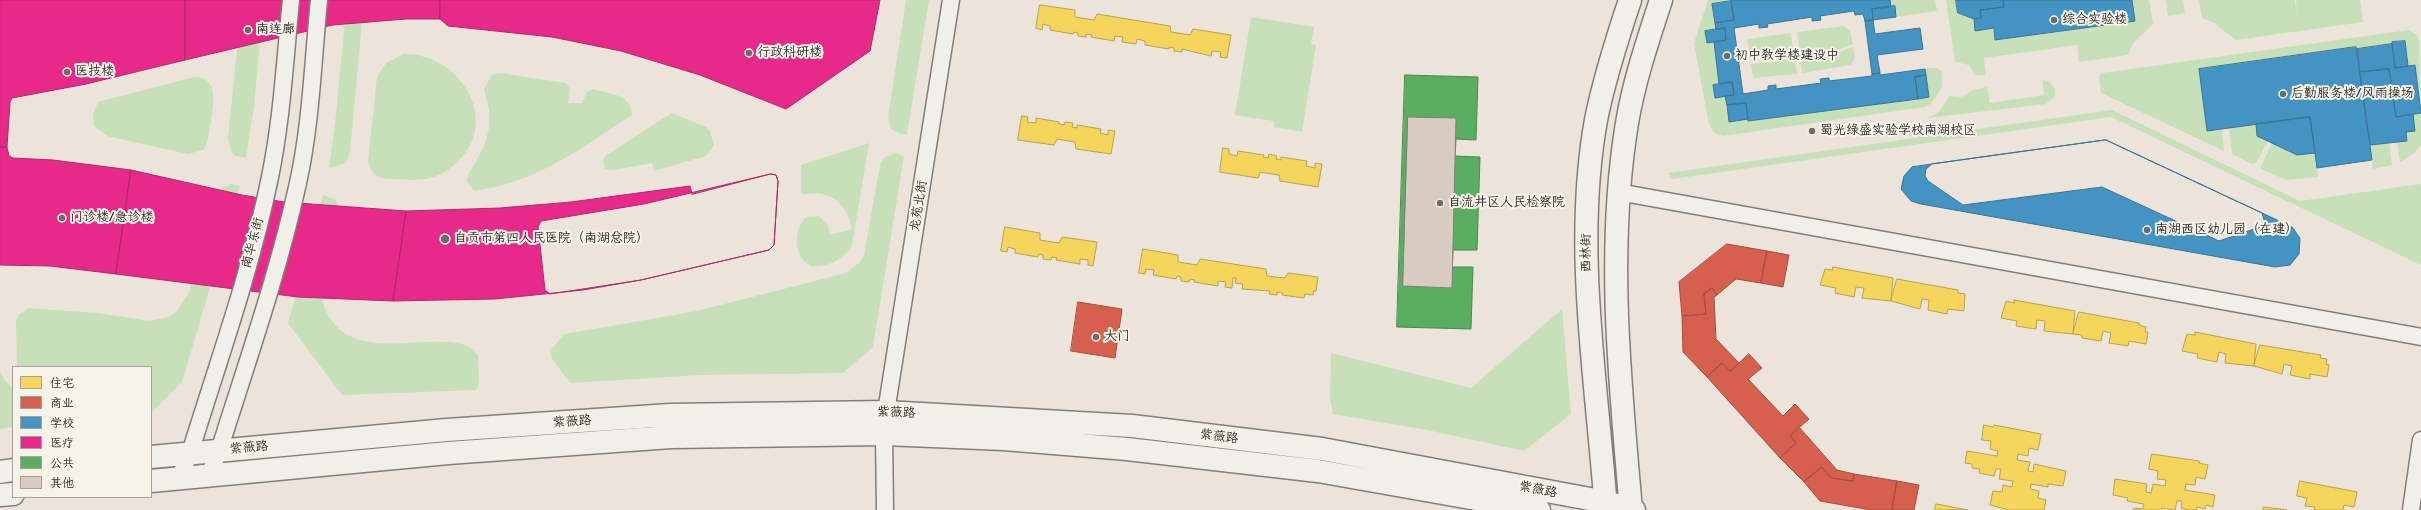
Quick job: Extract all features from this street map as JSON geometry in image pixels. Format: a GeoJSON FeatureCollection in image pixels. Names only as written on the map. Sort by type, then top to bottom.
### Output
{"type":"FeatureCollection","features":[{"type":"Feature","properties":{"kind":"main road","name":"西林街"},"geometry":{"type":"LineString","coordinates":[[1606,506],[1587,285],[1588,203],[1596,120],[1617,38],[1630,0]]}},
{"type":"Feature","properties":{"kind":"main road"},"geometry":{"type":"LineString","coordinates":[[1632,509],[1616,282],[1618,192],[1627,122],[1645,48],[1661,0]]}},
{"type":"Feature","properties":{"kind":"main road","name":"紫薇路"},"geometry":{"type":"LineString","coordinates":[[152,457],[447,430],[670,415],[886,412],[1132,426],[1322,449],[1606,506],[1632,509]]}},
{"type":"Feature","properties":{"kind":"main road","name":"紫薇路"},"geometry":{"type":"LineString","coordinates":[[152,481],[448,453],[671,437],[884,434],[1004,439],[1120,449],[1318,471],[1538,510]]}},
{"type":"Feature","properties":{"kind":"main road"},"geometry":{"type":"LineString","coordinates":[[0,472],[12,470]]}},
{"type":"Feature","properties":{"kind":"main road"},"geometry":{"type":"LineString","coordinates":[[0,495],[12,494]]}},
{"type":"Feature","properties":{"kind":"street","name":"南华东街"},"geometry":{"type":"LineString","coordinates":[[179,478],[190,453],[251,253],[270,177],[280,118],[291,0]]}},
{"type":"Feature","properties":{"kind":"street"},"geometry":{"type":"LineString","coordinates":[[209,475],[219,450],[279,259],[298,182],[308,119],[319,0]]}},
{"type":"Feature","properties":{"kind":"street","name":"龙苑北街"},"geometry":{"type":"LineString","coordinates":[[886,412],[951,0]]}},
{"type":"Feature","properties":{"kind":"street"},"geometry":{"type":"LineString","coordinates":[[1618,192],[2421,337]]}},
{"type":"Feature","properties":{"kind":"street"},"geometry":{"type":"LineString","coordinates":[[884,434],[885,510]]}},
{"type":"Feature","properties":{"kind":"street"},"geometry":{"type":"LineString","coordinates":[[2411,510],[2421,440]]}},
{"type":"Feature","properties":{"kind":"green space"},"geometry":{"type":"Polygon","coordinates":[[[347,0],[364,0],[350,152],[346,162],[332,168],[329,167],[335,124],[347,0]]]}},
{"type":"Feature","properties":{"kind":"green space"},"geometry":{"type":"Polygon","coordinates":[[[906,0],[929,0],[907,134],[900,134],[891,129],[888,117],[906,0]]]}},
{"type":"Feature","properties":{"kind":"green space"},"geometry":{"type":"Polygon","coordinates":[[[1708,0],[1731,0],[1712,4],[1716,30],[1706,31],[1707,43],[1714,42],[1719,84],[1713,85],[1715,98],[1725,96],[1729,122],[1748,119],[1749,121],[1929,97],[1925,69],[1936,68],[1942,72],[1942,87],[1932,103],[1925,107],[1723,136],[1717,134],[1713,131],[1708,120],[1694,43],[1708,0]]]}},
{"type":"Feature","properties":{"kind":"green space"},"geometry":{"type":"Polygon","coordinates":[[[1890,0],[1935,0],[1937,11],[1896,17],[1895,6],[1891,7],[1890,0]]]}},
{"type":"Feature","properties":{"kind":"green space"},"geometry":{"type":"Polygon","coordinates":[[[1946,0],[1956,0],[1958,13],[1974,19],[1975,31],[1994,28],[1996,40],[2135,21],[2132,0],[2149,0],[2153,24],[2133,43],[2128,55],[2079,62],[2077,45],[1984,58],[1986,75],[1975,75],[1969,65],[1955,62],[1946,0]]]}},
{"type":"Feature","properties":{"kind":"green space"},"geometry":{"type":"Polygon","coordinates":[[[2166,0],[2183,0],[2185,13],[2168,16],[2166,0]]]}},
{"type":"Feature","properties":{"kind":"green space"},"geometry":{"type":"Polygon","coordinates":[[[2199,0],[2295,0],[2297,16],[2296,0],[2360,0],[2363,22],[2236,40],[2214,23],[2202,18],[2199,0]]]}},
{"type":"Feature","properties":{"kind":"green space"},"geometry":{"type":"Polygon","coordinates":[[[263,8],[254,107],[246,158],[235,156],[231,151],[228,138],[240,22],[263,8]]]}},
{"type":"Feature","properties":{"kind":"green space"},"geometry":{"type":"Polygon","coordinates":[[[1251,17],[1314,27],[1311,44],[1316,45],[1302,132],[1274,127],[1274,121],[1235,115],[1251,17]]]}},
{"type":"Feature","properties":{"kind":"green space"},"geometry":{"type":"Polygon","coordinates":[[[1844,26],[1850,31],[1853,44],[1832,53],[1819,56],[1813,56],[1806,53],[1799,47],[1797,32],[1844,26]]]}},
{"type":"Feature","properties":{"kind":"green space"},"geometry":{"type":"Polygon","coordinates":[[[2409,30],[2417,35],[2419,40],[2421,111],[2415,65],[2408,66],[2404,41],[2392,42],[2392,44],[2199,69],[2207,130],[2222,129],[2224,151],[2101,93],[2099,76],[2102,73],[2409,30]]]}},
{"type":"Feature","properties":{"kind":"green space"},"geometry":{"type":"Polygon","coordinates":[[[1791,33],[1793,48],[1791,50],[1750,56],[1747,39],[1791,33]]]}},
{"type":"Feature","properties":{"kind":"green space"},"geometry":{"type":"Polygon","coordinates":[[[1853,47],[1855,58],[1851,65],[1802,73],[1800,59],[1803,55],[1816,59],[1828,57],[1853,47]]]}},
{"type":"Feature","properties":{"kind":"green space"},"geometry":{"type":"Polygon","coordinates":[[[403,54],[424,57],[443,65],[458,78],[469,94],[475,112],[475,131],[468,149],[454,165],[442,174],[424,179],[411,180],[381,178],[374,174],[368,161],[377,77],[386,63],[403,54]]]}},
{"type":"Feature","properties":{"kind":"green space"},"geometry":{"type":"Polygon","coordinates":[[[1792,59],[1795,60],[1797,74],[1753,78],[1751,64],[1792,59]]]}},
{"type":"Feature","properties":{"kind":"green space"},"geometry":{"type":"Polygon","coordinates":[[[499,73],[566,83],[570,89],[568,103],[582,103],[587,92],[593,89],[613,94],[624,99],[628,103],[631,108],[632,115],[595,140],[537,172],[496,187],[474,191],[467,181],[468,175],[484,147],[489,128],[489,109],[484,89],[492,75],[499,73]]]}},
{"type":"Feature","properties":{"kind":"green space"},"geometry":{"type":"Polygon","coordinates":[[[194,77],[202,78],[208,81],[213,93],[213,107],[209,132],[203,150],[188,154],[107,136],[94,126],[93,114],[98,102],[194,77]]]}},
{"type":"Feature","properties":{"kind":"green space"},"geometry":{"type":"Polygon","coordinates":[[[2042,80],[2049,81],[2055,89],[2055,96],[2046,104],[1927,118],[1939,112],[1950,96],[1961,97],[1973,90],[1987,87],[1990,103],[2044,95],[2042,80]]]}},
{"type":"Feature","properties":{"kind":"green space"},"geometry":{"type":"Polygon","coordinates":[[[2112,110],[2300,201],[2421,184],[2421,265],[2111,117],[1672,179],[1668,173],[2112,110]]]}},
{"type":"Feature","properties":{"kind":"green space"},"geometry":{"type":"Polygon","coordinates":[[[672,113],[706,127],[710,131],[714,145],[706,156],[654,171],[652,163],[614,170],[605,169],[603,160],[605,156],[672,113]]]}},
{"type":"Feature","properties":{"kind":"green space"},"geometry":{"type":"Polygon","coordinates":[[[2421,113],[2421,145],[2412,155],[2400,162],[2397,142],[2406,132],[2415,131],[2413,114],[2421,113]]]}},
{"type":"Feature","properties":{"kind":"green space"},"geometry":{"type":"Polygon","coordinates":[[[2256,124],[2257,136],[2268,141],[2256,163],[2252,164],[2232,154],[2229,128],[2256,124]]]}},
{"type":"Feature","properties":{"kind":"green space"},"geometry":{"type":"Polygon","coordinates":[[[869,143],[852,245],[840,258],[834,262],[823,266],[811,266],[805,262],[801,256],[797,243],[799,229],[806,217],[819,216],[828,225],[830,235],[852,229],[845,210],[836,200],[824,194],[801,193],[801,165],[869,143]]]}},
{"type":"Feature","properties":{"kind":"green space"},"geometry":{"type":"Polygon","coordinates":[[[2272,143],[2296,155],[2315,153],[2318,177],[2286,180],[2260,168],[2272,143]]]}},
{"type":"Feature","properties":{"kind":"green space"},"geometry":{"type":"Polygon","coordinates":[[[2389,143],[2392,165],[2373,169],[2370,145],[2389,143]]]}},
{"type":"Feature","properties":{"kind":"green space"},"geometry":{"type":"Polygon","coordinates":[[[896,153],[904,156],[873,347],[843,373],[700,375],[570,383],[552,359],[551,350],[564,334],[697,311],[846,273],[859,263],[864,255],[880,165],[885,157],[896,153]]]}},
{"type":"Feature","properties":{"kind":"green space"},"geometry":{"type":"Polygon","coordinates":[[[232,184],[240,186],[182,382],[153,411],[152,366],[17,366],[16,321],[19,315],[28,308],[98,313],[149,321],[169,317],[178,310],[189,292],[217,195],[222,188],[232,184]]]}},
{"type":"Feature","properties":{"kind":"green space"},"geometry":{"type":"Polygon","coordinates":[[[323,195],[336,200],[340,209],[327,261],[322,292],[324,307],[332,321],[347,335],[366,341],[387,343],[450,342],[467,346],[478,355],[479,384],[476,390],[342,395],[288,323],[317,224],[323,195]]]}},
{"type":"Feature","properties":{"kind":"green space"},"geometry":{"type":"Polygon","coordinates":[[[1562,309],[1571,414],[1524,451],[1427,430],[1333,414],[1330,398],[1331,353],[1471,388],[1562,309]]]}},
{"type":"Feature","properties":{"kind":"green space"},"geometry":{"type":"Polygon","coordinates":[[[0,371],[5,381],[12,387],[12,427],[0,429],[0,371]]]}},
{"type":"Feature","properties":{"kind":"building: 住宅"},"geometry":{"type":"Polygon","coordinates":[[[1040,5],[1075,10],[1075,17],[1094,20],[1097,14],[1170,26],[1171,32],[1190,35],[1193,29],[1231,35],[1227,58],[1220,57],[1221,52],[1212,51],[1211,56],[1182,49],[1182,52],[1174,51],[1174,48],[1169,47],[1169,49],[1145,45],[1145,41],[1137,39],[1136,44],[1122,42],[1123,37],[1115,36],[1114,41],[1091,37],[1092,35],[1086,34],[1086,37],[1078,36],[1078,33],[1074,32],[1073,34],[1050,30],[1050,26],[1043,24],[1042,30],[1036,28],[1040,5]]]}},
{"type":"Feature","properties":{"kind":"building: 住宅"},"geometry":{"type":"Polygon","coordinates":[[[1022,116],[1028,117],[1027,122],[1036,123],[1036,118],[1059,122],[1059,124],[1064,125],[1065,122],[1073,123],[1072,127],[1077,128],[1077,125],[1101,129],[1100,133],[1108,135],[1108,130],[1115,131],[1111,154],[1076,149],[1075,142],[1057,139],[1054,145],[1018,140],[1022,116]]]}},
{"type":"Feature","properties":{"kind":"building: 住宅"},"geometry":{"type":"Polygon","coordinates":[[[1223,148],[1229,149],[1229,154],[1237,156],[1238,151],[1264,155],[1263,157],[1268,158],[1269,154],[1277,156],[1276,159],[1281,160],[1281,157],[1307,161],[1306,166],[1315,168],[1315,163],[1322,164],[1318,187],[1280,181],[1279,175],[1260,172],[1258,178],[1220,172],[1223,148]]]}},
{"type":"Feature","properties":{"kind":"building: 住宅"},"geometry":{"type":"Polygon","coordinates":[[[1005,227],[1040,233],[1040,240],[1059,243],[1062,237],[1097,242],[1093,266],[1088,265],[1088,260],[1080,259],[1080,264],[1056,260],[1057,258],[1052,257],[1051,260],[1043,259],[1043,255],[1039,254],[1038,257],[1015,253],[1015,249],[1008,247],[1007,252],[1001,251],[1005,227]]]}},
{"type":"Feature","properties":{"kind":"building: 住宅"},"geometry":{"type":"Polygon","coordinates":[[[1143,249],[1178,255],[1178,262],[1197,265],[1200,259],[1266,269],[1267,276],[1285,278],[1288,273],[1318,277],[1316,291],[1314,291],[1313,295],[1305,294],[1304,298],[1282,295],[1283,293],[1277,292],[1277,295],[1269,294],[1270,291],[1242,289],[1243,284],[1235,283],[1236,278],[1233,278],[1232,288],[1225,287],[1226,282],[1218,281],[1218,286],[1194,282],[1195,280],[1190,279],[1189,282],[1181,281],[1181,277],[1177,276],[1176,279],[1153,275],[1154,270],[1146,269],[1145,274],[1139,273],[1143,249]]]}},
{"type":"Feature","properties":{"kind":"building: 住宅"},"geometry":{"type":"Polygon","coordinates":[[[1833,267],[1893,278],[1891,301],[1862,298],[1864,288],[1856,287],[1854,297],[1835,293],[1836,288],[1820,285],[1825,269],[1832,270],[1833,267]]]}},
{"type":"Feature","properties":{"kind":"building: 住宅"},"geometry":{"type":"Polygon","coordinates":[[[1897,279],[1958,290],[1958,293],[1965,294],[1964,311],[1948,309],[1947,314],[1928,310],[1929,300],[1922,299],[1920,309],[1891,301],[1897,279]]]}},
{"type":"Feature","properties":{"kind":"building: 住宅"},"geometry":{"type":"Polygon","coordinates":[[[2014,300],[2075,311],[2073,334],[2044,331],[2045,321],[2037,320],[2036,329],[2016,326],[2017,321],[2001,318],[2006,301],[2014,303],[2014,300]]]}},
{"type":"Feature","properties":{"kind":"building: 住宅"},"geometry":{"type":"Polygon","coordinates":[[[2079,312],[2139,323],[2139,325],[2146,327],[2145,332],[2148,332],[2146,344],[2129,341],[2128,346],[2109,343],[2111,333],[2103,331],[2101,341],[2082,338],[2082,335],[2073,334],[2079,312]]]}},
{"type":"Feature","properties":{"kind":"building: 住宅"},"geometry":{"type":"Polygon","coordinates":[[[2195,332],[2256,344],[2254,366],[2225,363],[2226,354],[2219,352],[2217,362],[2197,358],[2198,354],[2182,351],[2187,334],[2195,335],[2195,332]]]}},
{"type":"Feature","properties":{"kind":"building: 住宅"},"geometry":{"type":"Polygon","coordinates":[[[2260,345],[2321,355],[2320,358],[2327,359],[2326,364],[2329,365],[2327,377],[2310,374],[2310,379],[2290,375],[2292,366],[2284,364],[2282,374],[2254,366],[2260,345]]]}},
{"type":"Feature","properties":{"kind":"building: 住宅"},"geometry":{"type":"Polygon","coordinates":[[[1984,425],[1993,427],[1994,425],[2041,434],[2038,450],[2029,448],[2028,456],[2018,454],[2017,460],[2030,462],[2028,471],[2033,472],[2034,464],[2066,471],[2063,486],[2048,484],[2048,487],[2031,484],[2030,489],[2039,491],[2038,498],[2046,500],[2044,510],[2009,510],[1990,505],[1993,491],[2002,492],[2003,485],[2012,487],[2013,481],[1999,479],[2001,469],[1996,469],[1994,476],[1979,473],[1980,469],[1972,468],[1972,464],[1965,463],[1967,451],[1997,456],[1998,451],[1990,449],[1991,441],[1982,440],[1984,425]]]}},
{"type":"Feature","properties":{"kind":"building: 住宅"},"geometry":{"type":"Polygon","coordinates":[[[2152,454],[2199,461],[2199,463],[2208,465],[2205,479],[2196,477],[2195,485],[2186,484],[2185,490],[2215,495],[2213,507],[2206,505],[2205,509],[2197,507],[2196,510],[2189,510],[2181,508],[2182,501],[2177,501],[2175,510],[2162,508],[2161,510],[2133,510],[2134,508],[2143,509],[2144,504],[2127,501],[2128,498],[2113,495],[2115,479],[2147,484],[2146,492],[2151,493],[2153,484],[2165,486],[2166,480],[2157,479],[2158,471],[2149,469],[2152,454]]]}},
{"type":"Feature","properties":{"kind":"building: 住宅"},"geometry":{"type":"Polygon","coordinates":[[[2300,481],[2357,492],[2354,507],[2344,505],[2343,510],[2314,510],[2315,507],[2305,506],[2307,498],[2297,496],[2300,481]]]}},
{"type":"Feature","properties":{"kind":"building: 住宅"},"geometry":{"type":"Polygon","coordinates":[[[1936,504],[1968,510],[1935,510],[1936,504]]]}},
{"type":"Feature","properties":{"kind":"building: 住宅"},"geometry":{"type":"Polygon","coordinates":[[[2264,507],[2280,509],[2287,510],[2263,510],[2264,507]]]}},
{"type":"Feature","properties":{"kind":"building: 商业"},"geometry":{"type":"Polygon","coordinates":[[[1727,244],[1767,251],[1761,283],[1736,279],[1717,295],[1712,288],[1704,294],[1706,314],[1682,316],[1679,282],[1727,244]]]}},
{"type":"Feature","properties":{"kind":"building: 商业"},"geometry":{"type":"Polygon","coordinates":[[[1767,251],[1789,255],[1783,287],[1761,283],[1767,251]]]}},
{"type":"Feature","properties":{"kind":"building: 商业"},"geometry":{"type":"Polygon","coordinates":[[[1712,288],[1717,295],[1714,297],[1716,339],[1739,363],[1730,371],[1722,363],[1707,377],[1683,352],[1682,316],[1706,314],[1704,294],[1712,288]]]}},
{"type":"Feature","properties":{"kind":"building: 商业","name":"大门"},"geometry":{"type":"Polygon","coordinates":[[[1078,302],[1122,309],[1115,358],[1071,351],[1078,302]]]}},
{"type":"Feature","properties":{"kind":"building: 商业"},"geometry":{"type":"Polygon","coordinates":[[[1749,354],[1762,368],[1748,379],[1783,416],[1795,404],[1809,419],[1790,436],[1796,443],[1780,458],[1707,377],[1722,363],[1730,371],[1749,354]]]}},
{"type":"Feature","properties":{"kind":"building: 商业"},"geometry":{"type":"Polygon","coordinates":[[[1799,427],[1837,470],[1854,474],[1853,481],[1831,478],[1822,467],[1804,482],[1780,458],[1796,443],[1790,436],[1799,427]]]}},
{"type":"Feature","properties":{"kind":"building: 商业"},"geometry":{"type":"Polygon","coordinates":[[[1822,467],[1831,478],[1853,481],[1854,474],[1897,481],[1892,510],[1871,510],[1820,501],[1804,482],[1822,467]]]}},
{"type":"Feature","properties":{"kind":"building: 商业"},"geometry":{"type":"Polygon","coordinates":[[[1897,481],[1919,485],[1914,510],[1892,510],[1897,481]]]}},
{"type":"Feature","properties":{"kind":"building: 学校","name":"初中教学楼建设中"},"geometry":{"type":"Polygon","coordinates":[[[1731,0],[1890,0],[1891,7],[1872,9],[1873,20],[1865,21],[1863,14],[1855,15],[1854,11],[1820,16],[1821,20],[1812,21],[1812,17],[1767,24],[1768,27],[1759,28],[1759,24],[1734,28],[1743,94],[1768,90],[1768,86],[1776,85],[1776,89],[1821,83],[1820,79],[1829,78],[1829,81],[1872,76],[1872,74],[1880,73],[1880,75],[1925,69],[1926,75],[1915,77],[1918,99],[1748,121],[1746,103],[1727,105],[1725,96],[1734,95],[1732,82],[1719,84],[1714,42],[1726,40],[1725,28],[1716,30],[1715,23],[1734,20],[1731,0]]]}},
{"type":"Feature","properties":{"kind":"building: 学校"},"geometry":{"type":"Polygon","coordinates":[[[1956,0],[2003,0],[2004,7],[1980,10],[1981,18],[1974,19],[1958,13],[1956,0]]]}},
{"type":"Feature","properties":{"kind":"building: 学校","name":"综合实验楼"},"geometry":{"type":"Polygon","coordinates":[[[2003,0],[2132,0],[2135,21],[1995,40],[1994,28],[1975,31],[1974,19],[1981,18],[1980,10],[2004,7],[2003,0]]]}},
{"type":"Feature","properties":{"kind":"building: 学校"},"geometry":{"type":"Polygon","coordinates":[[[1731,1],[1734,20],[1715,23],[1712,4],[1731,1]]]}},
{"type":"Feature","properties":{"kind":"building: 学校"},"geometry":{"type":"Polygon","coordinates":[[[1895,6],[1896,17],[1873,20],[1872,9],[1895,6]]]}},
{"type":"Feature","properties":{"kind":"building: 学校"},"geometry":{"type":"Polygon","coordinates":[[[1873,20],[1875,34],[1920,28],[1923,49],[1877,55],[1880,73],[1872,74],[1865,21],[1873,20]]]}},
{"type":"Feature","properties":{"kind":"building: 学校"},"geometry":{"type":"Polygon","coordinates":[[[1725,28],[1726,40],[1707,43],[1705,31],[1725,28]]]}},
{"type":"Feature","properties":{"kind":"building: 学校"},"geometry":{"type":"Polygon","coordinates":[[[2405,41],[2408,66],[2395,68],[2392,42],[2405,41]]]}},
{"type":"Feature","properties":{"kind":"building: 学校"},"geometry":{"type":"Polygon","coordinates":[[[2392,44],[2395,68],[2415,65],[2421,113],[2396,117],[2389,69],[2360,72],[2357,49],[2392,44]]]}},
{"type":"Feature","properties":{"kind":"building: 学校","name":"后勤服务楼/风雨操场"},"geometry":{"type":"Polygon","coordinates":[[[2356,47],[2372,160],[2317,168],[2310,117],[2207,131],[2199,69],[2356,47]]]}},
{"type":"Feature","properties":{"kind":"building: 学校"},"geometry":{"type":"Polygon","coordinates":[[[2389,69],[2396,117],[2413,114],[2415,131],[2406,132],[2407,141],[2370,145],[2360,72],[2389,69]]]}},
{"type":"Feature","properties":{"kind":"building: 学校"},"geometry":{"type":"Polygon","coordinates":[[[1926,75],[1929,97],[1918,99],[1915,77],[1926,75]]]}},
{"type":"Feature","properties":{"kind":"building: 学校"},"geometry":{"type":"Polygon","coordinates":[[[1732,82],[1734,95],[1715,98],[1713,85],[1732,82]]]}},
{"type":"Feature","properties":{"kind":"building: 学校"},"geometry":{"type":"Polygon","coordinates":[[[1746,103],[1748,119],[1729,122],[1727,105],[1746,103]]]}},
{"type":"Feature","properties":{"kind":"building: 学校"},"geometry":{"type":"Polygon","coordinates":[[[2310,117],[2315,153],[2297,155],[2257,136],[2256,124],[2310,117]]]}},
{"type":"Feature","properties":{"kind":"building: 学校"},"geometry":{"type":"Polygon","coordinates":[[[2106,140],[2262,213],[2265,223],[2260,227],[2219,241],[2102,187],[1963,205],[1928,181],[1925,176],[1926,169],[1932,164],[2106,140]]]}},
{"type":"Feature","properties":{"kind":"building: 学校"},"geometry":{"type":"Polygon","coordinates":[[[2106,140],[2292,227],[2300,238],[2299,254],[2290,265],[2275,267],[1921,204],[1911,201],[1901,189],[1904,176],[1912,167],[2106,140]]]}},
{"type":"Feature","properties":{"kind":"building: 医疗","name":"医技楼"},"geometry":{"type":"Polygon","coordinates":[[[0,0],[185,0],[185,60],[86,84],[12,98],[10,102],[7,147],[0,147],[0,0]]]}},
{"type":"Feature","properties":{"kind":"building: 医疗","name":"南连廊"},"geometry":{"type":"Polygon","coordinates":[[[185,0],[440,0],[440,19],[406,19],[333,25],[185,60],[185,0]]]}},
{"type":"Feature","properties":{"kind":"building: 医疗","name":"行政科研楼"},"geometry":{"type":"Polygon","coordinates":[[[440,0],[880,0],[870,51],[786,109],[700,75],[621,51],[552,37],[448,26],[440,19],[440,0]]]}},
{"type":"Feature","properties":{"kind":"building: 医疗","name":"门诊楼/急诊楼"},"geometry":{"type":"Polygon","coordinates":[[[0,147],[7,147],[9,156],[13,158],[53,160],[131,170],[116,274],[50,266],[0,265],[0,147]]]}},
{"type":"Feature","properties":{"kind":"building: 医疗"},"geometry":{"type":"Polygon","coordinates":[[[131,170],[242,195],[284,202],[406,211],[393,301],[298,297],[116,274],[131,170]]]}},
{"type":"Feature","properties":{"kind":"building: 医疗"},"geometry":{"type":"Polygon","coordinates":[[[771,174],[776,175],[778,181],[774,245],[769,250],[641,280],[550,294],[545,290],[538,227],[541,221],[644,204],[771,174]]]}},
{"type":"Feature","properties":{"kind":"building: 医疗"},"geometry":{"type":"Polygon","coordinates":[[[771,174],[776,175],[778,181],[774,245],[769,250],[641,280],[583,290],[495,299],[393,301],[406,211],[500,208],[571,202],[690,186],[692,194],[771,174]]]}},
{"type":"Feature","properties":{"kind":"building: 公共","name":"自流井区人民检察院"},"geometry":{"type":"Polygon","coordinates":[[[1405,75],[1478,77],[1476,140],[1456,139],[1455,156],[1480,157],[1477,250],[1453,250],[1452,267],[1473,267],[1471,329],[1397,327],[1405,75]]]}},
{"type":"Feature","properties":{"kind":"building: 其他"},"geometry":{"type":"Polygon","coordinates":[[[1408,117],[1456,118],[1452,288],[1403,286],[1408,117]]]}},
{"type":"Feature","properties":{"kind":"place","name":"综合实验楼"},"geometry":{"type":"Point","coordinates":[2054,20]}},
{"type":"Feature","properties":{"kind":"place","name":"南连廊"},"geometry":{"type":"Point","coordinates":[248,30]}},
{"type":"Feature","properties":{"kind":"place","name":"行政科研楼"},"geometry":{"type":"Point","coordinates":[749,53]}},
{"type":"Feature","properties":{"kind":"place","name":"初中教学楼建设中"},"geometry":{"type":"Point","coordinates":[1727,56]}},
{"type":"Feature","properties":{"kind":"place","name":"医技楼"},"geometry":{"type":"Point","coordinates":[67,72]}},
{"type":"Feature","properties":{"kind":"place","name":"后勤服务楼/风雨操场"},"geometry":{"type":"Point","coordinates":[2283,94]}},
{"type":"Feature","properties":{"kind":"place","name":"蜀光绿盛实验学校南湖校区"},"geometry":{"type":"Point","coordinates":[1812,131]}},
{"type":"Feature","properties":{"kind":"place","name":"自流井区人民检察院"},"geometry":{"type":"Point","coordinates":[1440,203]}},
{"type":"Feature","properties":{"kind":"place","name":"门诊楼/急诊楼"},"geometry":{"type":"Point","coordinates":[62,218]}},
{"type":"Feature","properties":{"kind":"place","name":"南湖西区幼儿园（在建）"},"geometry":{"type":"Point","coordinates":[2147,230]}},
{"type":"Feature","properties":{"kind":"place","name":"自贡市第四人民医院（南湖总院）"},"geometry":{"type":"Point","coordinates":[445,239]}},
{"type":"Feature","properties":{"kind":"place","name":"大门"},"geometry":{"type":"Point","coordinates":[1096,337]}}]}
